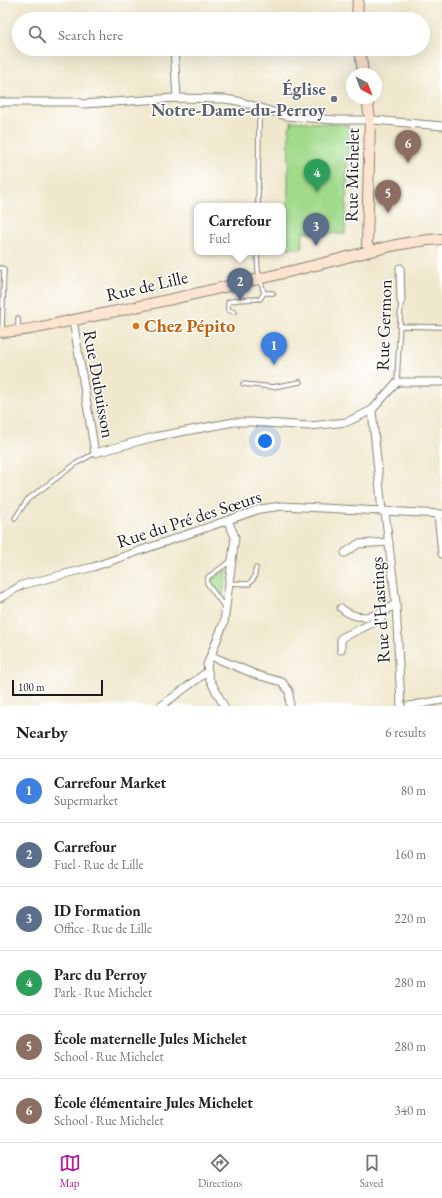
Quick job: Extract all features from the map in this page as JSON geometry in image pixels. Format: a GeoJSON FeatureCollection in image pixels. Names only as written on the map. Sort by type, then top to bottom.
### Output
{"type":"FeatureCollection","features":[{"type":"Feature","properties":{"kind":"main road"},"geometry":{"type":"LineString","coordinates":[[357,12],[358,0]]}},
{"type":"Feature","properties":{"kind":"main road"},"geometry":{"type":"LineString","coordinates":[[361,56],[363,68]]}},
{"type":"Feature","properties":{"kind":"main road","name":"Rue Michelet"},"geometry":{"type":"LineString","coordinates":[[368,104],[370,120],[368,244],[370,251]]}},
{"type":"Feature","properties":{"kind":"main road","name":"Rue de Lille"},"geometry":{"type":"LineString","coordinates":[[1,332],[18,331],[73,320],[260,279],[419,240],[442,239]]}},
{"type":"Feature","properties":{"kind":"street"},"geometry":{"type":"LineString","coordinates":[[174,56],[177,98]]}},
{"type":"Feature","properties":{"kind":"street"},"geometry":{"type":"LineString","coordinates":[[0,102],[78,102],[82,104],[177,98],[238,101],[286,116],[336,120],[370,120],[442,126]]}},
{"type":"Feature","properties":{"kind":"street","name":"Rue Germon"},"geometry":{"type":"LineString","coordinates":[[400,268],[401,301]]}},
{"type":"Feature","properties":{"kind":"street","name":"Rue Dubuisson"},"geometry":{"type":"LineString","coordinates":[[73,320],[95,453]]}},
{"type":"Feature","properties":{"kind":"street"},"geometry":{"type":"LineString","coordinates":[[95,453],[154,437],[234,422],[323,426],[347,422],[372,410],[397,382],[442,382]]}},
{"type":"Feature","properties":{"kind":"street","name":"Rue d'Hastings"},"geometry":{"type":"LineString","coordinates":[[372,410],[396,603],[401,706]]}},
{"type":"Feature","properties":{"kind":"street","name":"Rue du Pré des Sœurs"},"geometry":{"type":"LineString","coordinates":[[0,598],[27,583],[62,576],[93,567],[260,509],[282,506],[440,514]]}},
{"type":"Feature","properties":{"kind":"street"},"geometry":{"type":"LineString","coordinates":[[440,514],[442,554]]}},
{"type":"Feature","properties":{"kind":"street"},"geometry":{"type":"LineString","coordinates":[[224,706],[207,672],[207,665],[224,622],[235,537],[228,521]]}},
{"type":"Feature","properties":{"kind":"street"},"geometry":{"type":"LineString","coordinates":[[346,553],[358,544],[389,542]]}},
{"type":"Feature","properties":{"kind":"street"},"geometry":{"type":"LineString","coordinates":[[341,608],[349,616],[375,616],[386,611],[396,603]]}},
{"type":"Feature","properties":{"kind":"street"},"geometry":{"type":"LineString","coordinates":[[341,650],[341,638],[382,619],[386,611]]}},
{"type":"Feature","properties":{"kind":"street"},"geometry":{"type":"LineString","coordinates":[[210,656],[257,675],[282,682],[289,691],[290,702]]}},
{"type":"Feature","properties":{"kind":"street"},"geometry":{"type":"LineString","coordinates":[[161,706],[207,672]]}},
{"type":"Feature","properties":{"kind":"street"},"geometry":{"type":"LineString","coordinates":[[409,706],[442,700]]}},
{"type":"Feature","properties":{"kind":"lane"},"geometry":{"type":"LineString","coordinates":[[258,203],[259,122],[262,109]]}},
{"type":"Feature","properties":{"kind":"lane"},"geometry":{"type":"LineString","coordinates":[[258,255],[260,279],[264,293]]}},
{"type":"Feature","properties":{"kind":"lane"},"geometry":{"type":"LineString","coordinates":[[0,268],[4,269],[1,332]]}},
{"type":"Feature","properties":{"kind":"lane"},"geometry":{"type":"LineString","coordinates":[[234,312],[228,310],[228,302],[258,299],[264,293],[272,293]]}},
{"type":"Feature","properties":{"kind":"lane","name":"Rue Germon"},"geometry":{"type":"LineString","coordinates":[[397,382],[401,301]]}},
{"type":"Feature","properties":{"kind":"lane"},"geometry":{"type":"LineString","coordinates":[[18,318],[18,331]]}},
{"type":"Feature","properties":{"kind":"lane"},"geometry":{"type":"LineString","coordinates":[[400,326],[442,327]]}},
{"type":"Feature","properties":{"kind":"lane"},"geometry":{"type":"LineString","coordinates":[[243,384],[273,387],[300,382]]}},
{"type":"Feature","properties":{"kind":"lane"},"geometry":{"type":"LineString","coordinates":[[15,518],[28,499],[77,463],[95,453]]}},
{"type":"Feature","properties":{"kind":"lane"},"geometry":{"type":"LineString","coordinates":[[225,609],[207,583],[208,577],[232,560]]}},
{"type":"Feature","properties":{"kind":"lane"},"geometry":{"type":"LineString","coordinates":[[229,583],[249,584],[254,578],[256,568]]}},
{"type":"Feature","properties":{"kind":"green space"},"geometry":{"type":"Polygon","coordinates":[[[291,121],[349,125],[345,234],[303,232],[302,249],[287,248],[289,127],[291,126],[291,121]]]}},
{"type":"Feature","properties":{"kind":"green space"},"geometry":{"type":"Polygon","coordinates":[[[227,569],[222,601],[208,582],[227,569]]]}},
{"type":"Feature","properties":{"kind":"place","name":"Église Notre-Dame-du-Perroy"},"geometry":{"type":"Point","coordinates":[334,99]}},
{"type":"Feature","properties":{"kind":"place","name":"École élémentaire Jules Michelet"},"geometry":{"type":"Point","coordinates":[408,163]}},
{"type":"Feature","properties":{"kind":"place","name":"Parc du Perroy"},"geometry":{"type":"Point","coordinates":[317,192]}},
{"type":"Feature","properties":{"kind":"place","name":"École maternelle Jules Michelet"},"geometry":{"type":"Point","coordinates":[388,213]}},
{"type":"Feature","properties":{"kind":"place","name":"ID Formation"},"geometry":{"type":"Point","coordinates":[316,246]}},
{"type":"Feature","properties":{"kind":"place","name":"Carrefour"},"geometry":{"type":"Point","coordinates":[240,301]}},
{"type":"Feature","properties":{"kind":"place","name":"Chez Pépito"},"geometry":{"type":"Point","coordinates":[136,326]}},
{"type":"Feature","properties":{"kind":"place","name":"Carrefour Market"},"geometry":{"type":"Point","coordinates":[274,365]}}]}
